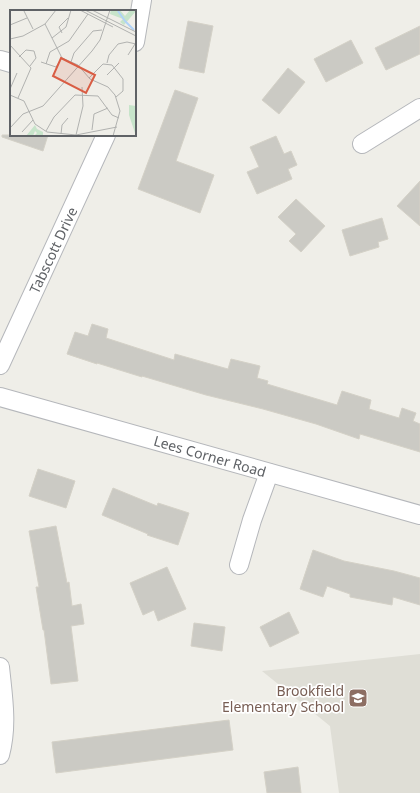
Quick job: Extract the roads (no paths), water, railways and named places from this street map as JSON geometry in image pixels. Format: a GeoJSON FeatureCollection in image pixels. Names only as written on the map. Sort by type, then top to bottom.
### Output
{"type":"FeatureCollection","features":[{"type":"Feature","properties":{"kind":"street"},"geometry":{"type":"LineString","coordinates":[[136,36],[142,0]]}},
{"type":"Feature","properties":{"kind":"street"},"geometry":{"type":"LineString","coordinates":[[0,60],[10,63]]}},
{"type":"Feature","properties":{"kind":"street"},"geometry":{"type":"LineString","coordinates":[[362,144],[420,108]]}},
{"type":"Feature","properties":{"kind":"street","name":"Tabscott Drive"},"geometry":{"type":"LineString","coordinates":[[0,365],[106,136]]}},
{"type":"Feature","properties":{"kind":"street","name":"Lees Corner Road"},"geometry":{"type":"LineString","coordinates":[[0,397],[420,515]]}},
{"type":"Feature","properties":{"kind":"street"},"geometry":{"type":"LineString","coordinates":[[239,565],[252,520],[269,473]]}},
{"type":"Feature","properties":{"kind":"street"},"geometry":{"type":"LineString","coordinates":[[0,667],[5,713],[0,754]]}},
{"type":"Feature","properties":{"kind":"place","name":"Brookfield Elementary School"},"geometry":{"type":"Point","coordinates":[358,698]}}]}
